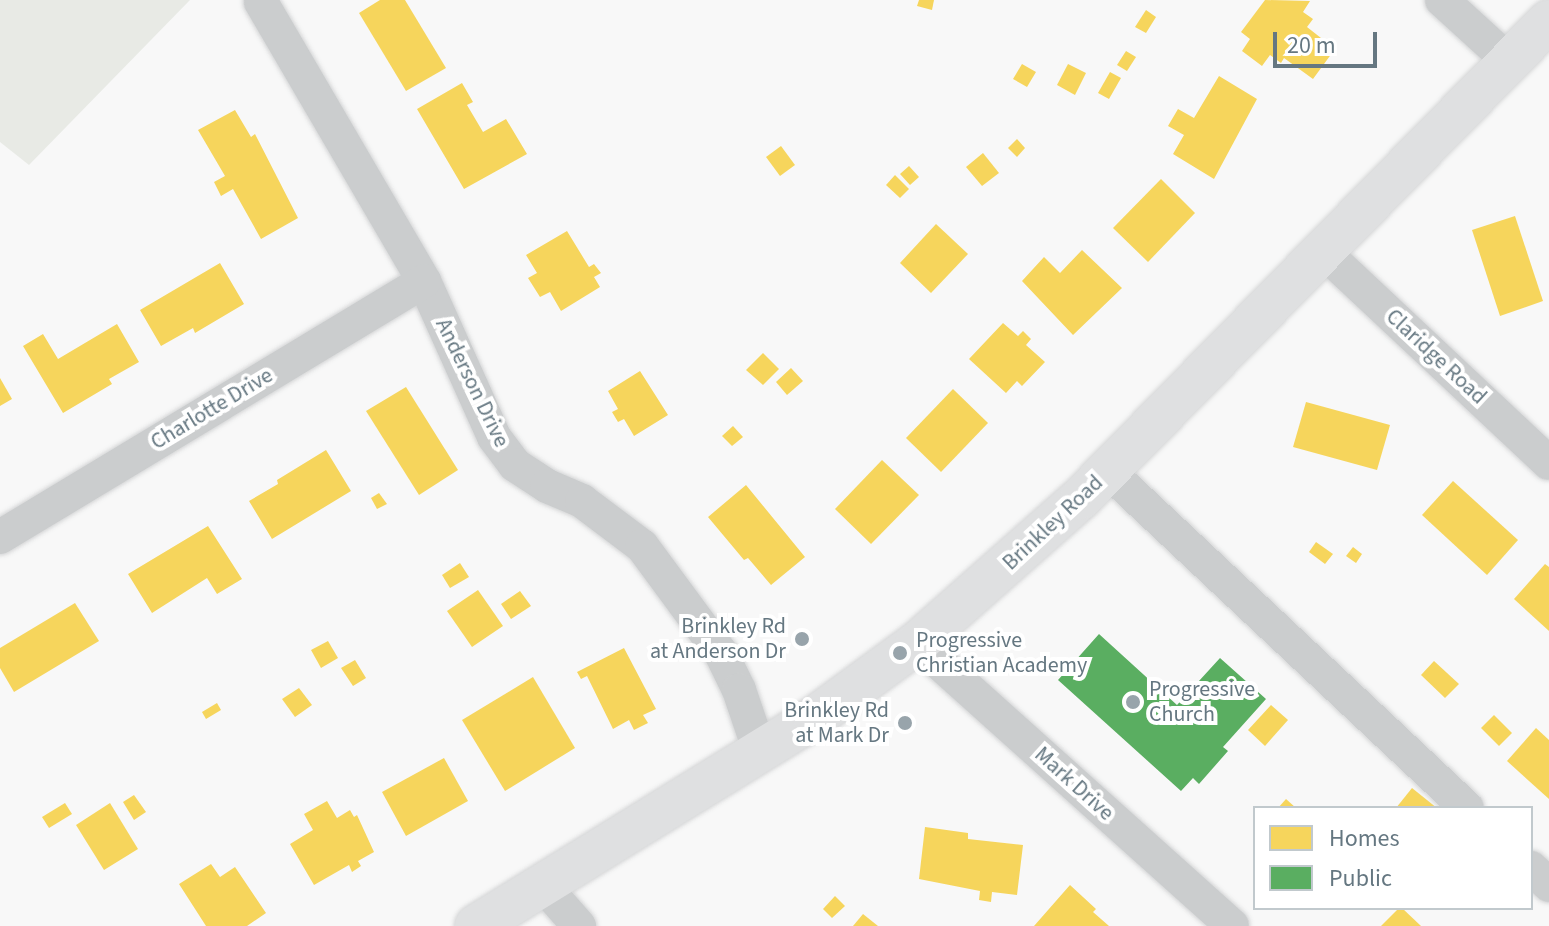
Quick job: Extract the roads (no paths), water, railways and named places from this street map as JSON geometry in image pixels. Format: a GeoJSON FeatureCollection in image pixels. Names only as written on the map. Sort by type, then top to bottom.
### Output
{"type":"FeatureCollection","features":[{"type":"Feature","properties":{"kind":"main road","name":"Brinkley Road"},"geometry":{"type":"LineString","coordinates":[[476,926],[760,752],[853,691],[917,643],[1001,571],[1108,471],[1549,21]]}},
{"type":"Feature","properties":{"kind":"street"},"geometry":{"type":"LineString","coordinates":[[1442,0],[1510,62]]}},
{"type":"Feature","properties":{"kind":"street","name":"Anderson Drive"},"geometry":{"type":"LineString","coordinates":[[261,2],[424,281],[494,437],[515,465],[547,486],[594,508],[642,546],[721,653],[739,690],[760,752]]}},
{"type":"Feature","properties":{"kind":"street","name":"Claridge Road"},"geometry":{"type":"LineString","coordinates":[[1324,252],[1549,463]]}},
{"type":"Feature","properties":{"kind":"street","name":"Charlotte Drive"},"geometry":{"type":"LineString","coordinates":[[0,537],[424,281]]}},
{"type":"Feature","properties":{"kind":"street"},"geometry":{"type":"LineString","coordinates":[[1108,471],[1465,806]]}},
{"type":"Feature","properties":{"kind":"street","name":"Mark Drive"},"geometry":{"type":"LineString","coordinates":[[917,643],[1232,926]]}},
{"type":"Feature","properties":{"kind":"street"},"geometry":{"type":"LineString","coordinates":[[1533,870],[1549,885]]}},
{"type":"Feature","properties":{"kind":"street"},"geometry":{"type":"LineString","coordinates":[[542,884],[579,926]]}},
{"type":"Feature","properties":{"kind":"place","name":"Brinkley Rd at Anderson Dr"},"geometry":{"type":"Point","coordinates":[802,639]}},
{"type":"Feature","properties":{"kind":"place","name":"Progressive Christian Academy"},"geometry":{"type":"Point","coordinates":[900,653]}},
{"type":"Feature","properties":{"kind":"place","name":"Progressive Church"},"geometry":{"type":"Point","coordinates":[1133,702]}},
{"type":"Feature","properties":{"kind":"place","name":"Brinkley Rd at Mark Dr"},"geometry":{"type":"Point","coordinates":[905,723]}}]}
